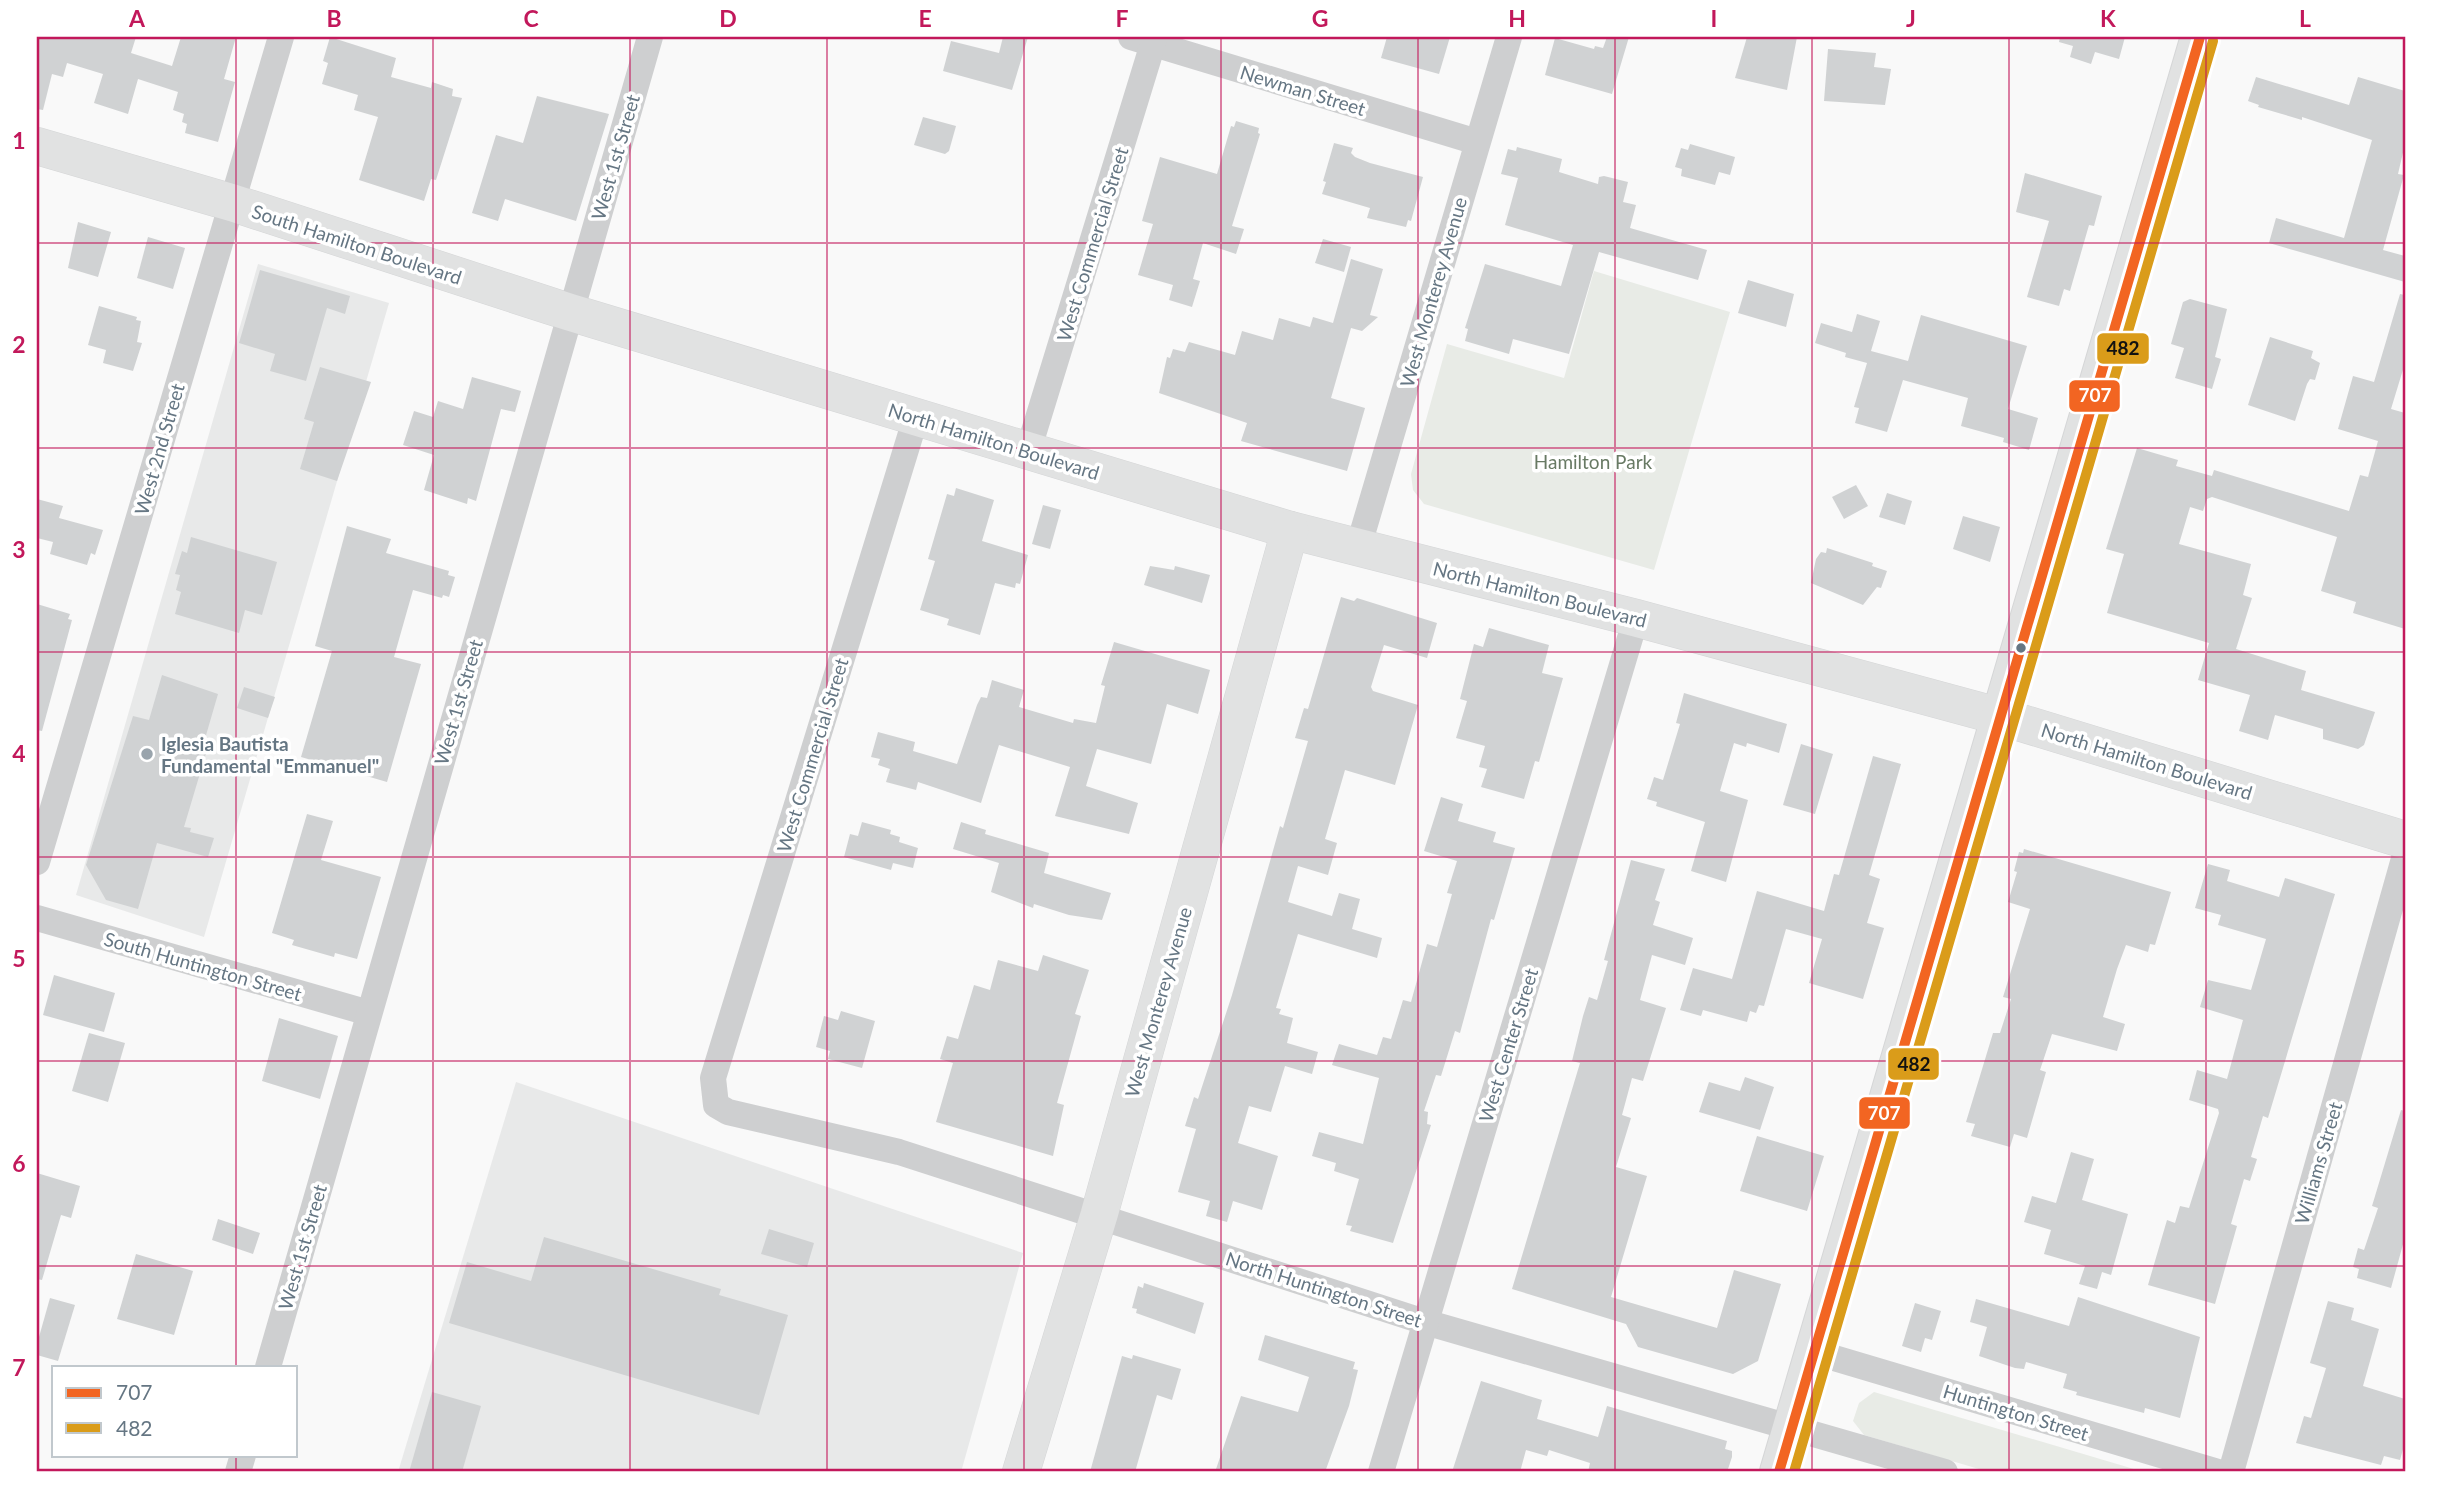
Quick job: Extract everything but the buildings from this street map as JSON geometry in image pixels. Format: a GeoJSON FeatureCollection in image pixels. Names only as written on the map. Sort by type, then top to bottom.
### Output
{"type":"FeatureCollection","features":[{"type":"Feature","properties":{"kind":"main road"},"geometry":{"type":"LineString","coordinates":[[1779,1472],[2200,37]]}},
{"type":"Feature","properties":{"kind":"street","name":"West 2nd Street"},"geometry":{"type":"LineString","coordinates":[[37,862],[281,37]]}},
{"type":"Feature","properties":{"kind":"street","name":"West 1st Street"},"geometry":{"type":"LineString","coordinates":[[268,1366],[650,37]]}},
{"type":"Feature","properties":{"kind":"street","name":"West Monterey Avenue"},"geometry":{"type":"LineString","coordinates":[[1358,548],[1509,37]]}},
{"type":"Feature","properties":{"kind":"street","name":"Newman Street"},"geometry":{"type":"LineString","coordinates":[[1146,39],[1476,142]]}},
{"type":"Feature","properties":{"kind":"street","name":"West Commercial Street"},"geometry":{"type":"LineString","coordinates":[[1028,450],[1146,39]]}},
{"type":"Feature","properties":{"kind":"street","name":"South Hamilton Boulevard"},"geometry":{"type":"LineString","coordinates":[[37,146],[233,203],[676,345]]}},
{"type":"Feature","properties":{"kind":"street","name":"North Hamilton Boulevard"},"geometry":{"type":"LineString","coordinates":[[676,345],[1290,530],[1636,618],[2002,717],[2405,840]]}},
{"type":"Feature","properties":{"kind":"street","name":"West Commercial Street"},"geometry":{"type":"LineString","coordinates":[[714,1093],[713,1078],[916,416]]}},
{"type":"Feature","properties":{"kind":"street","name":"West Monterey Avenue"},"geometry":{"type":"LineString","coordinates":[[1021,1472],[1099,1215],[1290,530]]}},
{"type":"Feature","properties":{"kind":"street","name":"West Center Street"},"geometry":{"type":"LineString","coordinates":[[1381,1472],[1636,618]]}},
{"type":"Feature","properties":{"kind":"street","name":"Williams Street"},"geometry":{"type":"LineString","coordinates":[[2231,1472],[2405,855]]}},
{"type":"Feature","properties":{"kind":"street","name":"South Huntington Street"},"geometry":{"type":"LineString","coordinates":[[37,918],[369,1013]]}},
{"type":"Feature","properties":{"kind":"street","name":"North Huntington Street"},"geometry":{"type":"LineString","coordinates":[[714,1093],[716,1105],[728,1112],[899,1152],[1425,1322],[1945,1472]]}},
{"type":"Feature","properties":{"kind":"street","name":"Huntington Street"},"geometry":{"type":"LineString","coordinates":[[1814,1352],[2218,1472]]}},
{"type":"Feature","properties":{"kind":"shaded area"},"geometry":{"type":"Polygon","coordinates":[[[258,264],[389,303],[204,937],[76,895],[258,264]]]}},
{"type":"Feature","properties":{"kind":"shaded area"},"geometry":{"type":"Polygon","coordinates":[[[516,1082],[1023,1253],[961,1472],[398,1472],[516,1082]]]}},
{"type":"Feature","properties":{"kind":"green space","name":"Hamilton Park"},"geometry":{"type":"Polygon","coordinates":[[[1594,271],[1730,312],[1654,570],[1424,504],[1413,490],[1411,474],[1447,344],[1564,378],[1594,271]]]}},
{"type":"Feature","properties":{"kind":"green space"},"geometry":{"type":"Polygon","coordinates":[[[1874,1392],[2144,1472],[1989,1472],[1864,1435],[1853,1421],[1859,1403],[1874,1392]]]}},
{"type":"Feature","properties":{"kind":"transit line","name":"707"},"geometry":{"type":"LineString","coordinates":[[1779,1472],[2200,37]]}},
{"type":"Feature","properties":{"kind":"transit line","name":"482"},"geometry":{"type":"LineString","coordinates":[[1794,1472],[2213,41]]}},
{"type":"Feature","properties":{"kind":"place","name":"Iglesia Bautista Fundamental \"Emmanuel\""},"geometry":{"type":"Point","coordinates":[147,754]}}]}
